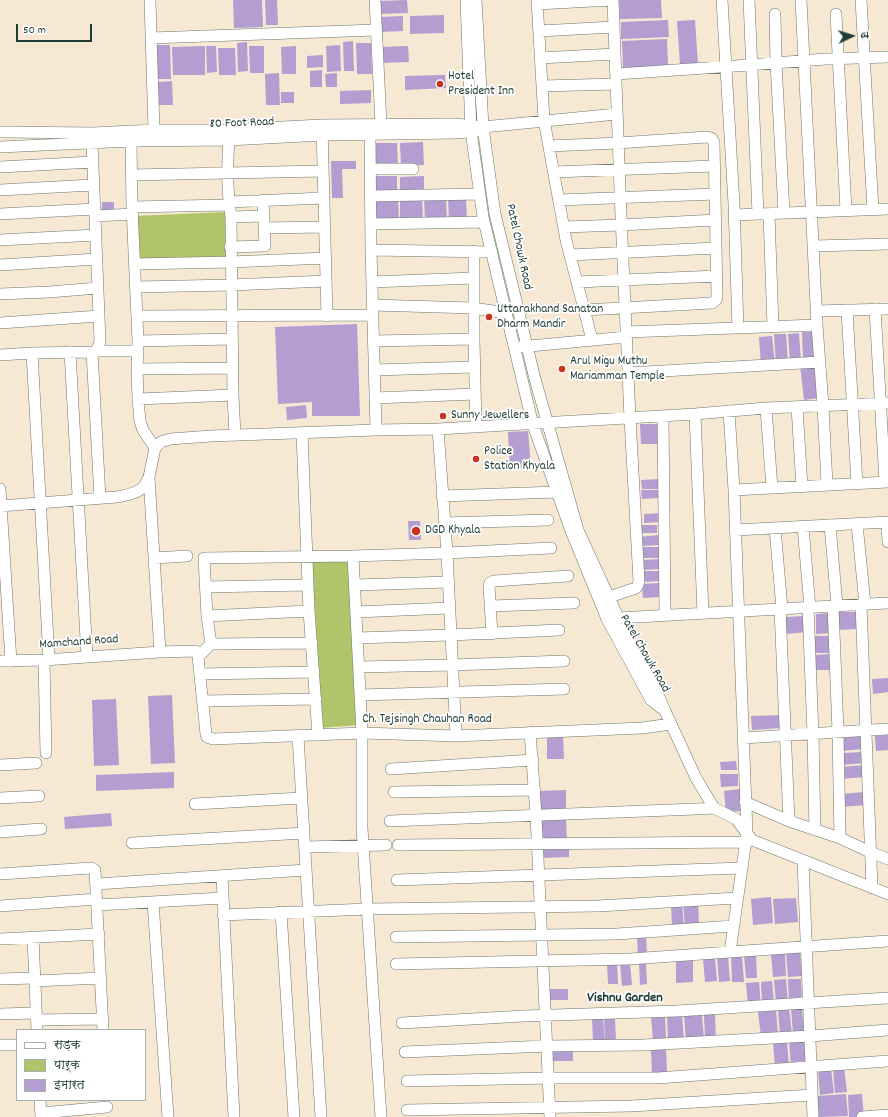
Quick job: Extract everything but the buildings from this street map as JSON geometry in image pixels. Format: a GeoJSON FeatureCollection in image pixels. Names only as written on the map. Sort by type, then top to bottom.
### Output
{"type":"FeatureCollection","features":[{"type":"Feature","properties":{"kind":"street"},"geometry":{"type":"LineString","coordinates":[[150,0],[154,130]]}},
{"type":"Feature","properties":{"kind":"street"},"geometry":{"type":"LineString","coordinates":[[375,0],[381,125]]}},
{"type":"Feature","properties":{"kind":"street","name":"Patel Chowk Road"},"geometry":{"type":"LineString","coordinates":[[466,0],[471,128],[484,222],[533,425],[571,531],[608,619],[651,700],[665,711]]}},
{"type":"Feature","properties":{"kind":"street","name":"Patel Chowk Road"},"geometry":{"type":"LineString","coordinates":[[476,0],[484,129],[495,214],[526,345],[578,530],[618,618],[665,711]]}},
{"type":"Feature","properties":{"kind":"street"},"geometry":{"type":"LineString","coordinates":[[592,340],[570,255],[544,120],[537,2],[612,0],[622,253],[639,581],[636,588],[609,597]]}},
{"type":"Feature","properties":{"kind":"street"},"geometry":{"type":"LineString","coordinates":[[722,0],[734,216],[738,328]]}},
{"type":"Feature","properties":{"kind":"street"},"geometry":{"type":"LineString","coordinates":[[749,0],[752,65],[773,327]]}},
{"type":"Feature","properties":{"kind":"street"},"geometry":{"type":"LineString","coordinates":[[801,0],[816,311],[827,485]]}},
{"type":"Feature","properties":{"kind":"street"},"geometry":{"type":"LineString","coordinates":[[861,0],[873,210]]}},
{"type":"Feature","properties":{"kind":"street"},"geometry":{"type":"LineString","coordinates":[[775,14],[776,63],[784,213]]}},
{"type":"Feature","properties":{"kind":"street"},"geometry":{"type":"LineString","coordinates":[[836,14],[846,211]]}},
{"type":"Feature","properties":{"kind":"street"},"geometry":{"type":"LineString","coordinates":[[539,31],[614,27]]}},
{"type":"Feature","properties":{"kind":"street"},"geometry":{"type":"LineString","coordinates":[[151,38],[376,30]]}},
{"type":"Feature","properties":{"kind":"street"},"geometry":{"type":"LineString","coordinates":[[540,58],[615,54]]}},
{"type":"Feature","properties":{"kind":"street"},"geometry":{"type":"LineString","coordinates":[[542,86],[726,67],[839,58],[888,57]]}},
{"type":"Feature","properties":{"kind":"street","name":"80 Foot Road"},"geometry":{"type":"LineString","coordinates":[[0,147],[92,142],[229,140],[381,125],[456,124],[471,128],[484,129],[544,120],[617,114]]}},
{"type":"Feature","properties":{"kind":"street","name":"80 Foot Road"},"geometry":{"type":"LineString","coordinates":[[0,132],[92,133],[154,130],[322,130],[370,135],[456,133],[471,128]]}},
{"type":"Feature","properties":{"kind":"street"},"geometry":{"type":"LineString","coordinates":[[322,130],[327,316]]}},
{"type":"Feature","properties":{"kind":"street"},"geometry":{"type":"LineString","coordinates":[[370,135],[372,310],[376,430]]}},
{"type":"Feature","properties":{"kind":"street"},"geometry":{"type":"LineString","coordinates":[[549,146],[707,137],[711,138],[714,142],[717,276],[716,300],[712,303],[584,310]]}},
{"type":"Feature","properties":{"kind":"street"},"geometry":{"type":"LineString","coordinates":[[229,140],[228,173],[232,368],[235,435]]}},
{"type":"Feature","properties":{"kind":"street"},"geometry":{"type":"LineString","coordinates":[[131,141],[132,211],[138,346],[138,399],[140,421],[143,430],[155,448]]}},
{"type":"Feature","properties":{"kind":"street"},"geometry":{"type":"LineString","coordinates":[[92,142],[100,341],[94,352],[100,498]]}},
{"type":"Feature","properties":{"kind":"street"},"geometry":{"type":"LineString","coordinates":[[0,167],[92,162]]}},
{"type":"Feature","properties":{"kind":"street"},"geometry":{"type":"LineString","coordinates":[[554,172],[714,166]]}},
{"type":"Feature","properties":{"kind":"street"},"geometry":{"type":"LineString","coordinates":[[370,170],[413,169]]}},
{"type":"Feature","properties":{"kind":"street"},"geometry":{"type":"LineString","coordinates":[[132,175],[323,171]]}},
{"type":"Feature","properties":{"kind":"street"},"geometry":{"type":"LineString","coordinates":[[0,190],[93,185]]}},
{"type":"Feature","properties":{"kind":"street"},"geometry":{"type":"LineString","coordinates":[[370,196],[480,194]]}},
{"type":"Feature","properties":{"kind":"street"},"geometry":{"type":"LineString","coordinates":[[559,200],[715,194]]}},
{"type":"Feature","properties":{"kind":"street"},"geometry":{"type":"LineString","coordinates":[[0,214],[132,211],[263,200],[324,198]]}},
{"type":"Feature","properties":{"kind":"street"},"geometry":{"type":"LineString","coordinates":[[263,200],[266,261]]}},
{"type":"Feature","properties":{"kind":"street"},"geometry":{"type":"LineString","coordinates":[[734,216],[888,209]]}},
{"type":"Feature","properties":{"kind":"street"},"geometry":{"type":"LineString","coordinates":[[230,217],[264,216]]}},
{"type":"Feature","properties":{"kind":"street"},"geometry":{"type":"LineString","coordinates":[[564,227],[716,220]]}},
{"type":"Feature","properties":{"kind":"street"},"geometry":{"type":"LineString","coordinates":[[371,224],[484,222]]}},
{"type":"Feature","properties":{"kind":"street"},"geometry":{"type":"LineString","coordinates":[[264,228],[325,227]]}},
{"type":"Feature","properties":{"kind":"street"},"geometry":{"type":"LineString","coordinates":[[0,240],[96,235]]}},
{"type":"Feature","properties":{"kind":"street"},"geometry":{"type":"LineString","coordinates":[[814,246],[888,244]]}},
{"type":"Feature","properties":{"kind":"street"},"geometry":{"type":"LineString","coordinates":[[230,247],[265,246]]}},
{"type":"Feature","properties":{"kind":"street"},"geometry":{"type":"LineString","coordinates":[[570,255],[716,248]]}},
{"type":"Feature","properties":{"kind":"street"},"geometry":{"type":"LineString","coordinates":[[371,250],[492,252]]}},
{"type":"Feature","properties":{"kind":"street"},"geometry":{"type":"LineString","coordinates":[[474,251],[474,367],[476,427]]}},
{"type":"Feature","properties":{"kind":"street"},"geometry":{"type":"LineString","coordinates":[[135,264],[326,258]]}},
{"type":"Feature","properties":{"kind":"street"},"geometry":{"type":"LineString","coordinates":[[0,265],[97,259]]}},
{"type":"Feature","properties":{"kind":"street"},"geometry":{"type":"LineString","coordinates":[[577,282],[717,276]]}},
{"type":"Feature","properties":{"kind":"street"},"geometry":{"type":"LineString","coordinates":[[372,282],[474,278]]}},
{"type":"Feature","properties":{"kind":"street"},"geometry":{"type":"LineString","coordinates":[[136,287],[326,281]]}},
{"type":"Feature","properties":{"kind":"street"},"geometry":{"type":"LineString","coordinates":[[0,294],[98,288]]}},
{"type":"Feature","properties":{"kind":"street"},"geometry":{"type":"LineString","coordinates":[[137,316],[327,316],[372,310],[474,308],[506,313]]}},
{"type":"Feature","properties":{"kind":"street"},"geometry":{"type":"LineString","coordinates":[[734,490],[887,482],[884,403],[875,309]]}},
{"type":"Feature","properties":{"kind":"street"},"geometry":{"type":"LineString","coordinates":[[816,311],[888,309]]}},
{"type":"Feature","properties":{"kind":"street"},"geometry":{"type":"LineString","coordinates":[[847,310],[857,484]]}},
{"type":"Feature","properties":{"kind":"street"},"geometry":{"type":"LineString","coordinates":[[0,323],[99,316]]}},
{"type":"Feature","properties":{"kind":"street"},"geometry":{"type":"LineString","coordinates":[[515,347],[592,340],[626,335],[817,325]]}},
{"type":"Feature","properties":{"kind":"street"},"geometry":{"type":"LineString","coordinates":[[0,355],[94,352],[138,346],[232,339]]}},
{"type":"Feature","properties":{"kind":"street"},"geometry":{"type":"LineString","coordinates":[[373,342],[474,339]]}},
{"type":"Feature","properties":{"kind":"street"},"geometry":{"type":"LineString","coordinates":[[70,352],[87,657]]}},
{"type":"Feature","properties":{"kind":"street"},"geometry":{"type":"LineString","coordinates":[[32,353],[41,502],[47,660],[46,753]]}},
{"type":"Feature","properties":{"kind":"street"},"geometry":{"type":"LineString","coordinates":[[628,373],[820,362]]}},
{"type":"Feature","properties":{"kind":"street"},"geometry":{"type":"LineString","coordinates":[[374,370],[474,367]]}},
{"type":"Feature","properties":{"kind":"street"},"geometry":{"type":"LineString","coordinates":[[137,369],[232,368]]}},
{"type":"Feature","properties":{"kind":"street"},"geometry":{"type":"LineString","coordinates":[[375,398],[475,394]]}},
{"type":"Feature","properties":{"kind":"street"},"geometry":{"type":"LineString","coordinates":[[138,399],[233,395]]}},
{"type":"Feature","properties":{"kind":"street"},"geometry":{"type":"LineString","coordinates":[[160,652],[149,477],[155,448],[161,442],[174,438],[376,430],[438,430],[533,425],[766,408],[884,403]]}},
{"type":"Feature","properties":{"kind":"street"},"geometry":{"type":"LineString","coordinates":[[797,407],[802,487]]}},
{"type":"Feature","properties":{"kind":"street"},"geometry":{"type":"LineString","coordinates":[[766,408],[772,488]]}},
{"type":"Feature","properties":{"kind":"street"},"geometry":{"type":"LineString","coordinates":[[729,411],[734,490],[746,838],[730,952]]}},
{"type":"Feature","properties":{"kind":"street"},"geometry":{"type":"LineString","coordinates":[[695,414],[703,613]]}},
{"type":"Feature","properties":{"kind":"street"},"geometry":{"type":"LineString","coordinates":[[663,416],[665,615]]}},
{"type":"Feature","properties":{"kind":"street"},"geometry":{"type":"LineString","coordinates":[[438,430],[447,553],[456,736]]}},
{"type":"Feature","properties":{"kind":"street"},"geometry":{"type":"LineString","coordinates":[[302,433],[306,556],[318,735]]}},
{"type":"Feature","properties":{"kind":"street"},"geometry":{"type":"LineString","coordinates":[[1,506],[117,497],[132,494],[144,486],[149,477]]}},
{"type":"Feature","properties":{"kind":"street"},"geometry":{"type":"LineString","coordinates":[[0,489],[5,661]]}},
{"type":"Feature","properties":{"kind":"street"},"geometry":{"type":"LineString","coordinates":[[442,496],[557,492]]}},
{"type":"Feature","properties":{"kind":"street"},"geometry":{"type":"LineString","coordinates":[[444,523],[548,520]]}},
{"type":"Feature","properties":{"kind":"street"},"geometry":{"type":"LineString","coordinates":[[735,530],[887,522],[888,542]]}},
{"type":"Feature","properties":{"kind":"street"},"geometry":{"type":"LineString","coordinates":[[857,524],[863,604],[872,888]]}},
{"type":"Feature","properties":{"kind":"street"},"geometry":{"type":"LineString","coordinates":[[830,525],[835,606],[840,838]]}},
{"type":"Feature","properties":{"kind":"street"},"geometry":{"type":"LineString","coordinates":[[803,526],[809,607],[815,830]]}},
{"type":"Feature","properties":{"kind":"street"},"geometry":{"type":"LineString","coordinates":[[775,528],[781,609],[789,820]]}},
{"type":"Feature","properties":{"kind":"street"},"geometry":{"type":"LineString","coordinates":[[211,644],[207,616],[204,558],[353,556],[551,548]]}},
{"type":"Feature","properties":{"kind":"street"},"geometry":{"type":"LineString","coordinates":[[154,558],[187,556]]}},
{"type":"Feature","properties":{"kind":"street"},"geometry":{"type":"LineString","coordinates":[[353,556],[362,733],[362,828],[381,1117]]}},
{"type":"Feature","properties":{"kind":"street"},"geometry":{"type":"LineString","coordinates":[[492,634],[490,583],[494,581],[568,576]]}},
{"type":"Feature","properties":{"kind":"street"},"geometry":{"type":"LineString","coordinates":[[355,585],[448,582]]}},
{"type":"Feature","properties":{"kind":"street"},"geometry":{"type":"LineString","coordinates":[[205,587],[308,585]]}},
{"type":"Feature","properties":{"kind":"street"},"geometry":{"type":"LineString","coordinates":[[491,606],[574,603]]}},
{"type":"Feature","properties":{"kind":"street"},"geometry":{"type":"LineString","coordinates":[[618,618],[888,603]]}},
{"type":"Feature","properties":{"kind":"street"},"geometry":{"type":"LineString","coordinates":[[356,612],[450,608]]}},
{"type":"Feature","properties":{"kind":"street"},"geometry":{"type":"LineString","coordinates":[[207,616],[309,611]]}},
{"type":"Feature","properties":{"kind":"street"},"geometry":{"type":"LineString","coordinates":[[357,638],[492,634],[559,630]]}},
{"type":"Feature","properties":{"kind":"street"},"geometry":{"type":"LineString","coordinates":[[312,642],[211,644],[198,657],[202,701],[316,699]]}},
{"type":"Feature","properties":{"kind":"street","name":"Mamchand Road"},"geometry":{"type":"LineString","coordinates":[[5,661],[47,660],[194,651],[197,652],[198,657]]}},
{"type":"Feature","properties":{"kind":"street"},"geometry":{"type":"LineString","coordinates":[[359,667],[452,666],[564,661]]}},
{"type":"Feature","properties":{"kind":"street"},"geometry":{"type":"LineString","coordinates":[[200,674],[314,672]]}},
{"type":"Feature","properties":{"kind":"street"},"geometry":{"type":"LineString","coordinates":[[360,695],[564,688]]}},
{"type":"Feature","properties":{"kind":"street","name":"Ch. Tejsingh Chauhan Road"},"geometry":{"type":"LineString","coordinates":[[202,701],[207,737],[213,739],[362,733],[456,736],[642,728],[671,724]]}},
{"type":"Feature","properties":{"kind":"street"},"geometry":{"type":"LineString","coordinates":[[665,711],[696,778],[714,808]]}},
{"type":"Feature","properties":{"kind":"street"},"geometry":{"type":"LineString","coordinates":[[743,738],[888,729]]}},
{"type":"Feature","properties":{"kind":"street"},"geometry":{"type":"LineString","coordinates":[[530,732],[538,844],[550,1113]]}},
{"type":"Feature","properties":{"kind":"street"},"geometry":{"type":"LineString","coordinates":[[298,736],[321,1117]]}},
{"type":"Feature","properties":{"kind":"street"},"geometry":{"type":"LineString","coordinates":[[391,769],[533,760]]}},
{"type":"Feature","properties":{"kind":"street"},"geometry":{"type":"LineString","coordinates":[[0,765],[36,763]]}},
{"type":"Feature","properties":{"kind":"street"},"geometry":{"type":"LineString","coordinates":[[394,792],[535,790]]}},
{"type":"Feature","properties":{"kind":"street"},"geometry":{"type":"LineString","coordinates":[[0,798],[39,796]]}},
{"type":"Feature","properties":{"kind":"street"},"geometry":{"type":"LineString","coordinates":[[195,804],[301,798]]}},
{"type":"Feature","properties":{"kind":"street"},"geometry":{"type":"LineString","coordinates":[[745,802],[888,858]]}},
{"type":"Feature","properties":{"kind":"street"},"geometry":{"type":"LineString","coordinates":[[390,821],[714,808],[736,819],[746,838]]}},
{"type":"Feature","properties":{"kind":"street"},"geometry":{"type":"LineString","coordinates":[[0,832],[41,829]]}},
{"type":"Feature","properties":{"kind":"street"},"geometry":{"type":"LineString","coordinates":[[132,843],[304,833]]}},
{"type":"Feature","properties":{"kind":"street"},"geometry":{"type":"LineString","coordinates":[[398,845],[538,844],[746,838],[888,894]]}},
{"type":"Feature","properties":{"kind":"street"},"geometry":{"type":"LineString","coordinates":[[304,847],[386,845]]}},
{"type":"Feature","properties":{"kind":"street"},"geometry":{"type":"LineString","coordinates":[[803,861],[813,1117]]}},
{"type":"Feature","properties":{"kind":"street"},"geometry":{"type":"LineString","coordinates":[[0,874],[91,868],[96,871],[103,1029]]}},
{"type":"Feature","properties":{"kind":"street"},"geometry":{"type":"LineString","coordinates":[[397,880],[742,868]]}},
{"type":"Feature","properties":{"kind":"street"},"geometry":{"type":"LineString","coordinates":[[97,884],[306,870]]}},
{"type":"Feature","properties":{"kind":"street"},"geometry":{"type":"LineString","coordinates":[[222,876],[234,1117]]}},
{"type":"Feature","properties":{"kind":"street"},"geometry":{"type":"LineString","coordinates":[[0,906],[98,902],[153,902],[222,898]]}},
{"type":"Feature","properties":{"kind":"street"},"geometry":{"type":"LineString","coordinates":[[223,915],[368,909],[598,906],[737,898]]}},
{"type":"Feature","properties":{"kind":"street"},"geometry":{"type":"LineString","coordinates":[[153,902],[168,1117]]}},
{"type":"Feature","properties":{"kind":"street"},"geometry":{"type":"LineString","coordinates":[[281,912],[294,1117]]}},
{"type":"Feature","properties":{"kind":"street"},"geometry":{"type":"LineString","coordinates":[[396,936],[617,934],[734,926]]}},
{"type":"Feature","properties":{"kind":"street"},"geometry":{"type":"LineString","coordinates":[[0,939],[99,934]]}},
{"type":"Feature","properties":{"kind":"street"},"geometry":{"type":"LineString","coordinates":[[33,937],[37,1021]]}},
{"type":"Feature","properties":{"kind":"street"},"geometry":{"type":"LineString","coordinates":[[396,964],[630,959],[888,941]]}},
{"type":"Feature","properties":{"kind":"street"},"geometry":{"type":"LineString","coordinates":[[0,979],[101,978]]}},
{"type":"Feature","properties":{"kind":"street"},"geometry":{"type":"LineString","coordinates":[[402,1023],[546,1015],[677,1011],[888,998]]}},
{"type":"Feature","properties":{"kind":"street"},"geometry":{"type":"LineString","coordinates":[[0,1014],[37,1021],[103,1018]]}},
{"type":"Feature","properties":{"kind":"street"},"geometry":{"type":"LineString","coordinates":[[405,1052],[547,1046],[643,1045],[810,1036],[888,1030]]}},
{"type":"Feature","properties":{"kind":"street"},"geometry":{"type":"LineString","coordinates":[[0,1045],[16,1044]]}},
{"type":"Feature","properties":{"kind":"street"},"geometry":{"type":"LineString","coordinates":[[407,1081],[548,1078],[658,1078],[888,1061]]}},
{"type":"Feature","properties":{"kind":"street"},"geometry":{"type":"LineString","coordinates":[[407,1110],[550,1113],[631,1106],[812,1095]]}},
{"type":"Feature","properties":{"kind":"street"},"geometry":{"type":"LineString","coordinates":[[40,1101],[41,1115],[107,1108]]}},
{"type":"Feature","properties":{"kind":"street"},"geometry":{"type":"LineString","coordinates":[[862,1117],[888,1115]]}},
{"type":"Feature","properties":{"kind":"green space"},"geometry":{"type":"Polygon","coordinates":[[[227,212],[228,258],[135,260],[134,216],[227,212]]]}},
{"type":"Feature","properties":{"kind":"green space"},"geometry":{"type":"Polygon","coordinates":[[[348,559],[361,725],[318,728],[306,561],[348,559]]]}},
{"type":"Feature","properties":{"kind":"place","name":"Hotel President Inn"},"geometry":{"type":"Point","coordinates":[440,84]}},
{"type":"Feature","properties":{"kind":"place","name":"Uttarakhand Sanatan Dharm Mandir"},"geometry":{"type":"Point","coordinates":[489,317]}},
{"type":"Feature","properties":{"kind":"place","name":"Arul Migu Muthu Mariamman Temple"},"geometry":{"type":"Point","coordinates":[562,369]}},
{"type":"Feature","properties":{"kind":"place","name":"Sunny Jewellers"},"geometry":{"type":"Point","coordinates":[443,416]}},
{"type":"Feature","properties":{"kind":"place","name":"Police Station Khyala"},"geometry":{"type":"Point","coordinates":[476,459]}},
{"type":"Feature","properties":{"kind":"place","name":"DGD Khyala"},"geometry":{"type":"Point","coordinates":[416,531]}},
{"type":"Feature","properties":{"kind":"district","name":"Vishnu Garden"},"geometry":{"type":"Point","coordinates":[625,999]}}]}
